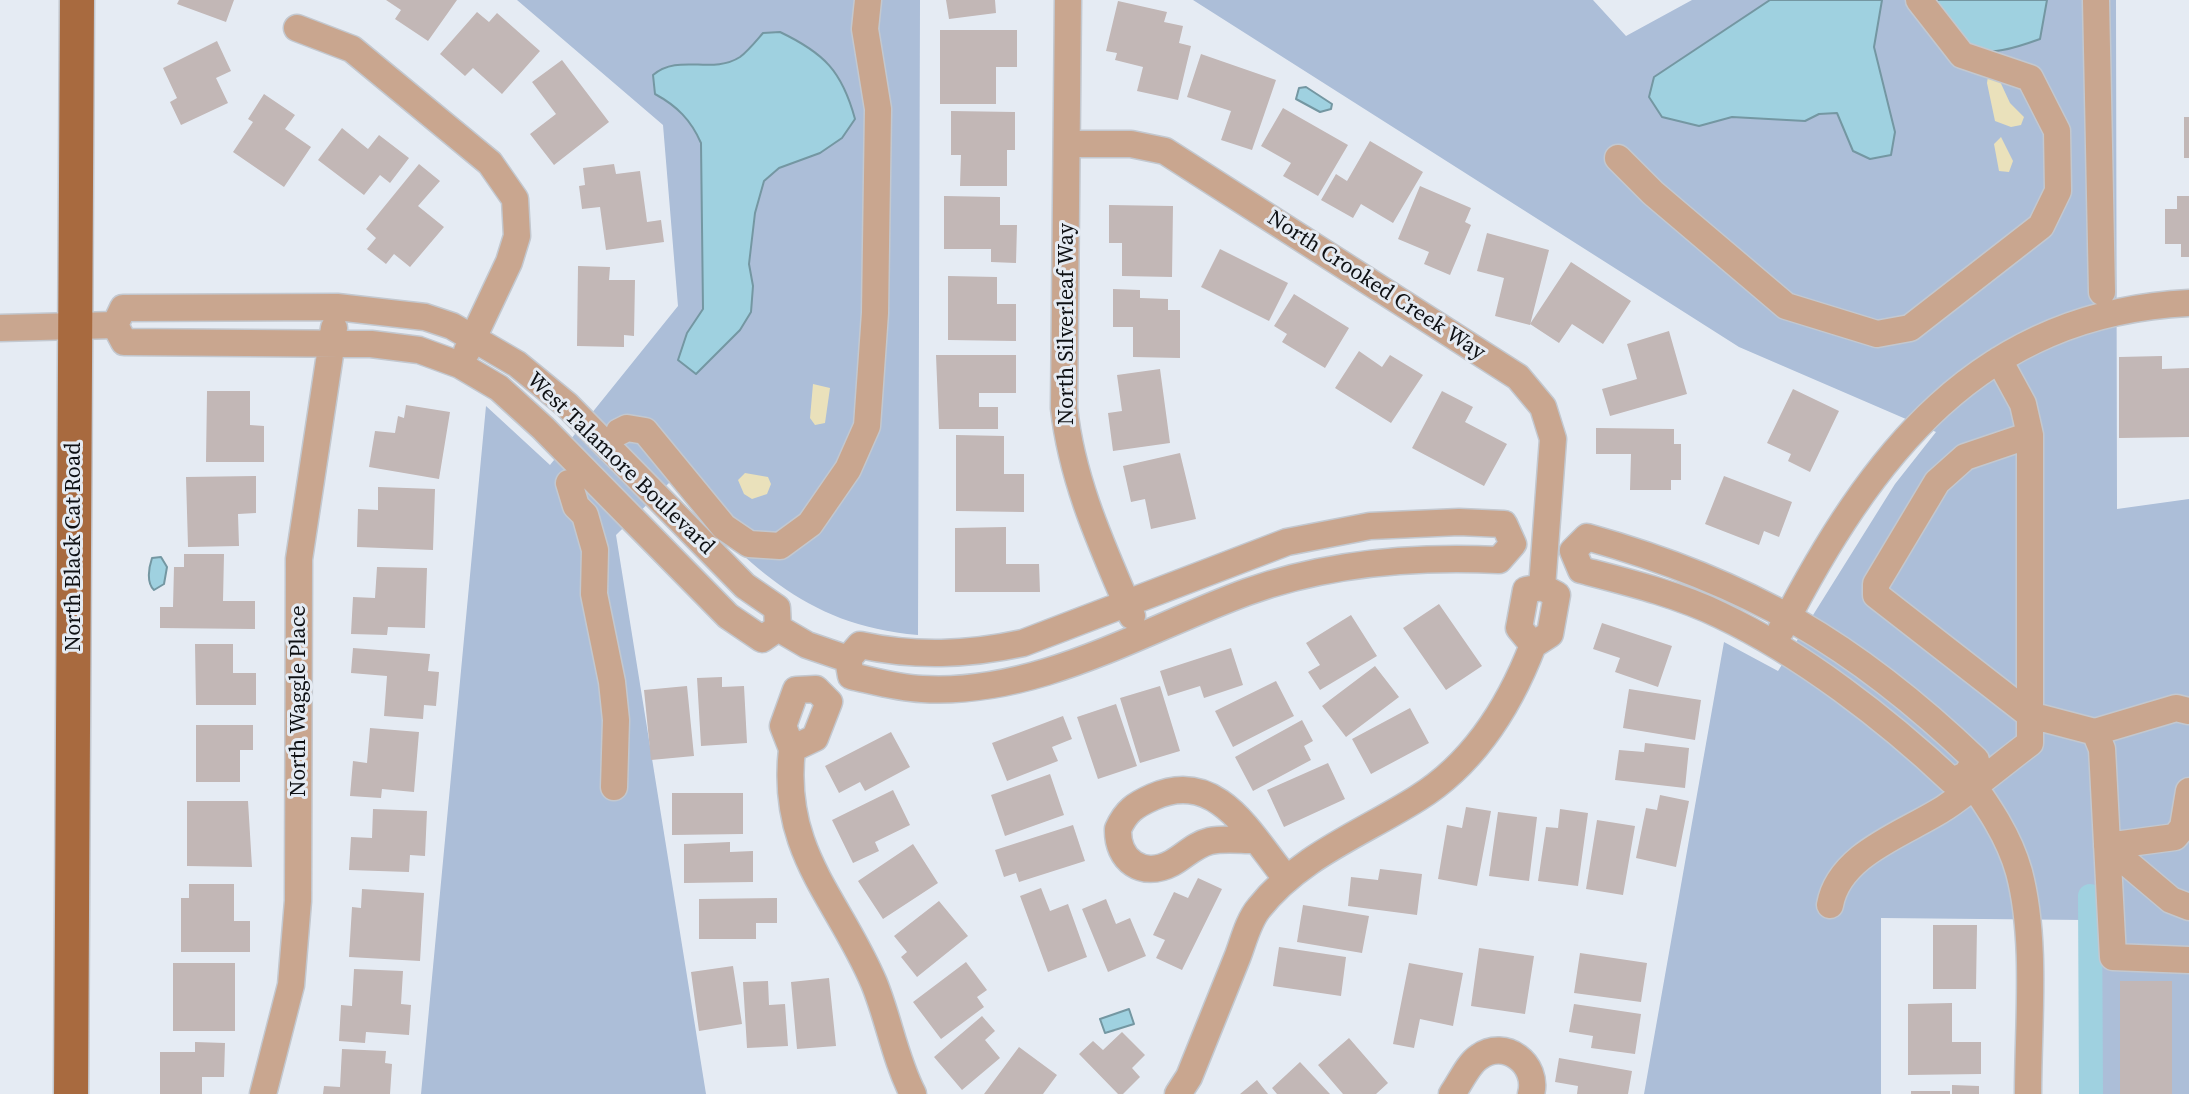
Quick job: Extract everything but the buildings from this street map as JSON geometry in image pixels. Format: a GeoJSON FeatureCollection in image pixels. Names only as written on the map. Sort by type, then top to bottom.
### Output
{"type":"FeatureCollection","features":[{"type":"Feature","properties":{"kind":"main road","name":"North Black Cat Road"},"geometry":{"type":"LineString","coordinates":[[71,1094],[77,0]]}},
{"type":"Feature","properties":{"kind":"street"},"geometry":{"type":"LineString","coordinates":[[619,432],[627,428],[645,431],[724,527],[749,544],[780,546],[810,524],[848,469],[867,426],[875,313],[878,109],[865,29],[868,0]]}},
{"type":"Feature","properties":{"kind":"street","name":"North Silverleaf Way"},"geometry":{"type":"LineString","coordinates":[[1068,0],[1064,408],[1068,448],[1074,474],[1140,635]]}},
{"type":"Feature","properties":{"kind":"street"},"geometry":{"type":"LineString","coordinates":[[1618,158],[1653,193],[1786,306],[1877,334],[1910,328],[2041,226],[2058,191],[2057,131],[2030,78],[1962,55],[1919,0]]}},
{"type":"Feature","properties":{"kind":"street"},"geometry":{"type":"LineString","coordinates":[[2096,0],[2102,292]]}},
{"type":"Feature","properties":{"kind":"street"},"geometry":{"type":"LineString","coordinates":[[297,28],[352,49],[490,163],[508,185],[517,208],[517,236],[509,262],[460,365]]}},
{"type":"Feature","properties":{"kind":"street","name":"North Crooked Creek Way"},"geometry":{"type":"LineString","coordinates":[[1067,144],[1131,144],[1165,151],[1518,377],[1543,407],[1553,439],[1542,587],[1526,590],[1519,628],[1533,645],[1505,706],[1477,747],[1451,773],[1420,797],[1317,856],[1286,878]]}},
{"type":"Feature","properties":{"kind":"street"},"geometry":{"type":"LineString","coordinates":[[1773,645],[1788,615],[1890,455],[1936,406],[1999,360],[2088,320],[2150,306],[2189,303]]}},
{"type":"Feature","properties":{"kind":"street","name":"West Talamore Boulevard"},"geometry":{"type":"LineString","coordinates":[[115,325],[123,308],[337,307],[425,317],[473,337],[517,364],[567,405],[745,586],[777,608],[778,628]]}},
{"type":"Feature","properties":{"kind":"street","name":"North Waggle Place"},"geometry":{"type":"LineString","coordinates":[[263,1094],[291,985],[298,901],[299,559],[337,307]]}},
{"type":"Feature","properties":{"kind":"street","name":"West Talamore Boulevard"},"geometry":{"type":"LineString","coordinates":[[0,328],[115,325]]}},
{"type":"Feature","properties":{"kind":"street","name":"West Talamore Boulevard"},"geometry":{"type":"LineString","coordinates":[[115,325],[124,342],[331,344],[419,350],[460,365],[499,388],[543,428],[728,616],[762,639],[778,628]]}},
{"type":"Feature","properties":{"kind":"street"},"geometry":{"type":"LineString","coordinates":[[1830,905],[1832,893],[1860,859],[1970,781],[2030,743],[2030,435],[2023,404],[1999,360]]}},
{"type":"Feature","properties":{"kind":"street"},"geometry":{"type":"LineString","coordinates":[[2030,435],[1965,457],[1937,482],[1876,584],[1876,595],[2030,715],[2095,732],[2176,708],[2189,711]]}},
{"type":"Feature","properties":{"kind":"street"},"geometry":{"type":"LineString","coordinates":[[569,483],[576,506],[585,515],[595,550],[594,594],[612,682],[616,720],[614,787]]}},
{"type":"Feature","properties":{"kind":"street"},"geometry":{"type":"LineString","coordinates":[[913,1094],[898,1059],[873,980],[818,884],[801,844],[790,769],[792,749],[783,726],[796,690],[816,689],[838,656],[860,645],[921,654],[990,650],[1023,643],[1287,542],[1370,526],[1410,523],[1504,524],[1513,544],[1573,551]]}},
{"type":"Feature","properties":{"kind":"street"},"geometry":{"type":"LineString","coordinates":[[1573,551],[1587,537],[1662,558],[1733,587],[1788,615],[1858,658],[1955,739],[1976,760],[1970,781]]}},
{"type":"Feature","properties":{"kind":"street","name":"West Talamore Boulevard"},"geometry":{"type":"LineString","coordinates":[[778,628],[838,656],[851,676],[923,689],[964,688],[1005,683],[1054,669],[1248,591],[1294,577],[1414,560],[1499,560],[1513,544]]}},
{"type":"Feature","properties":{"kind":"street"},"geometry":{"type":"LineString","coordinates":[[1573,551],[1581,570],[1658,592],[1719,614],[1773,645],[1838,687],[1952,781],[1970,781]]}},
{"type":"Feature","properties":{"kind":"street"},"geometry":{"type":"LineString","coordinates":[[2095,732],[2102,749],[2113,957],[2189,960]]}},
{"type":"Feature","properties":{"kind":"street"},"geometry":{"type":"LineString","coordinates":[[1970,781],[1999,823],[2018,869],[2027,910],[2028,1094]]}},
{"type":"Feature","properties":{"kind":"street"},"geometry":{"type":"LineString","coordinates":[[1178,1094],[1189,1077],[1256,911],[1286,878],[1234,811],[1214,796],[1198,790],[1164,792],[1132,807],[1118,829],[1121,852],[1128,862],[1142,868],[1172,863],[1197,845],[1213,840],[1254,840]]}},
{"type":"Feature","properties":{"kind":"street"},"geometry":{"type":"LineString","coordinates":[[2107,846],[2182,845],[2189,791]]}},
{"type":"Feature","properties":{"kind":"street"},"geometry":{"type":"LineString","coordinates":[[2107,846],[2171,900],[2189,907]]}},
{"type":"Feature","properties":{"kind":"street"},"geometry":{"type":"LineString","coordinates":[[1452,1094],[1477,1057],[1496,1049],[1517,1054],[1528,1067],[1533,1087],[1531,1094]]}},
{"type":"Feature","properties":{"kind":"shaded area"},"geometry":{"type":"Polygon","coordinates":[[[517,0],[920,0],[918,635],[877,629],[841,618],[779,585],[725,538],[670,482],[616,535],[706,1094],[421,1094],[486,406],[550,465],[678,306],[663,125],[517,0]]]}},
{"type":"Feature","properties":{"kind":"shaded area"},"geometry":{"type":"Polygon","coordinates":[[[1193,0],[1593,0],[1626,36],[1692,0],[2116,0],[2117,509],[2189,499],[2189,1094],[2083,1094],[2084,920],[1881,918],[1881,1094],[1644,1094],[1724,642],[1778,671],[1895,484],[1936,432],[1739,347],[1193,0]]]}},
{"type":"Feature","properties":{"kind":"shaded area"},"geometry":{"type":"Polygon","coordinates":[[[1770,0],[1882,0],[1874,47],[1895,132],[1891,155],[1870,159],[1853,151],[1837,113],[1819,114],[1805,121],[1732,117],[1699,126],[1662,117],[1649,97],[1654,77],[1770,0]]]}},
{"type":"Feature","properties":{"kind":"shaded area"},"geometry":{"type":"Polygon","coordinates":[[[1926,0],[2047,0],[2040,39],[1999,51],[1985,51],[1963,41],[1926,0]]]}},
{"type":"Feature","properties":{"kind":"shaded area"},"geometry":{"type":"Polygon","coordinates":[[[780,32],[820,56],[829,65],[844,88],[855,119],[842,138],[820,153],[779,168],[764,181],[755,213],[749,264],[753,286],[751,312],[740,330],[696,374],[678,360],[687,333],[703,309],[701,143],[682,114],[655,94],[653,75],[674,65],[729,62],[743,55],[763,33],[780,32]]]}},
{"type":"Feature","properties":{"kind":"shaded area"},"geometry":{"type":"Polygon","coordinates":[[[1306,87],[1332,104],[1331,109],[1320,112],[1296,99],[1299,88],[1306,87]]]}},
{"type":"Feature","properties":{"kind":"shaded area"},"geometry":{"type":"Polygon","coordinates":[[[161,557],[167,567],[164,584],[154,590],[149,579],[150,566],[152,558],[161,557]]]}},
{"type":"Feature","properties":{"kind":"shaded area"},"geometry":{"type":"Polygon","coordinates":[[[1129,1009],[1134,1024],[1105,1033],[1100,1019],[1129,1009]]]}},
{"type":"Feature","properties":{"kind":"sand"},"geometry":{"type":"Polygon","coordinates":[[[1997,75],[2010,103],[2024,117],[2021,125],[2011,127],[1995,121],[1987,83],[1988,76],[1997,75]]]}},
{"type":"Feature","properties":{"kind":"sand"},"geometry":{"type":"Polygon","coordinates":[[[2001,137],[2013,161],[2009,172],[1999,171],[1994,144],[2001,137]]]}},
{"type":"Feature","properties":{"kind":"sand"},"geometry":{"type":"Polygon","coordinates":[[[813,384],[830,388],[825,423],[815,425],[810,418],[813,384]]]}},
{"type":"Feature","properties":{"kind":"sand"},"geometry":{"type":"Polygon","coordinates":[[[745,473],[768,477],[771,484],[767,494],[752,499],[744,494],[738,480],[745,473]]]}},
{"type":"Feature","properties":{"kind":"waterway"},"geometry":{"type":"LineString","coordinates":[[2090,896],[2091,1094]]}}]}
